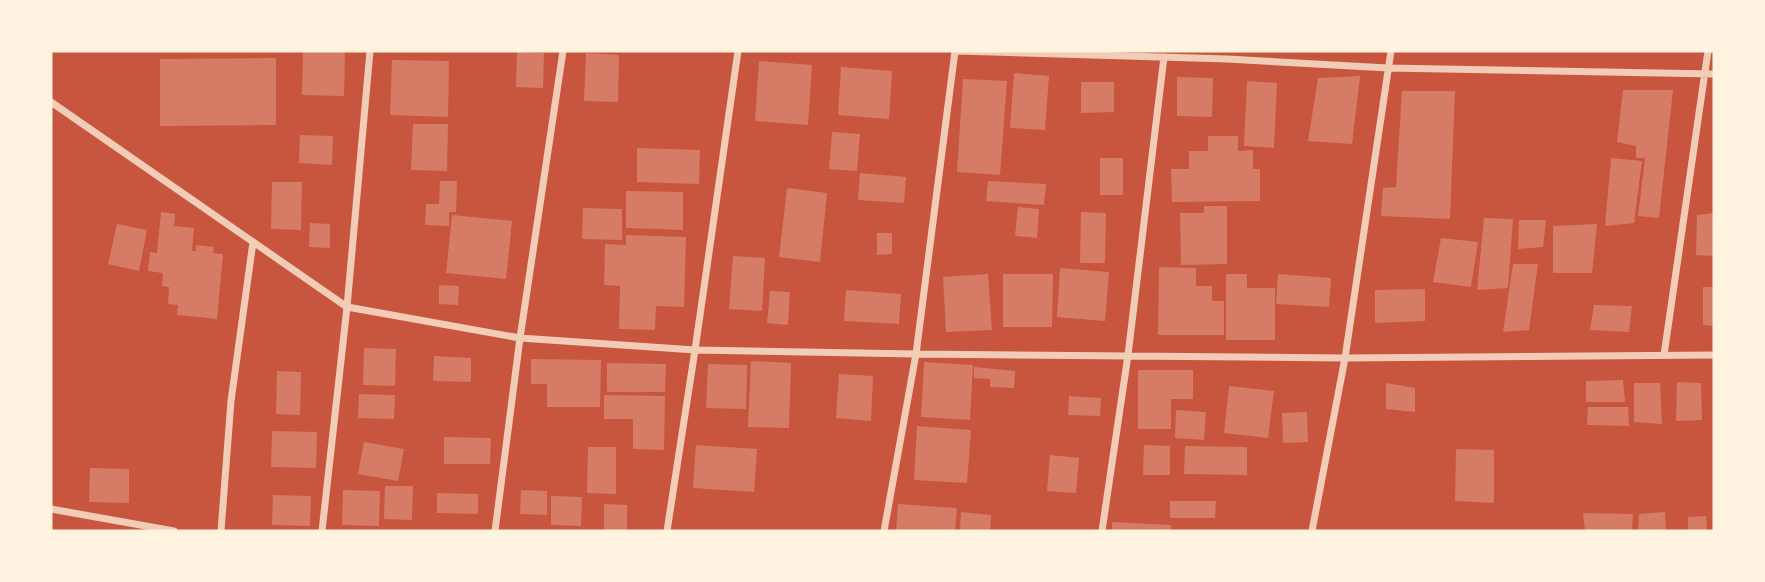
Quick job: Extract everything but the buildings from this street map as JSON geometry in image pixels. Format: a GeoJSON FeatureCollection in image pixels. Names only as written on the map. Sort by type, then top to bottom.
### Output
{"type":"FeatureCollection","features":[{"type":"Feature","properties":{"kind":"street"},"geometry":{"type":"LineString","coordinates":[[321,531],[347,307],[370,51]]}},
{"type":"Feature","properties":{"kind":"street"},"geometry":{"type":"LineString","coordinates":[[495,531],[520,338],[563,51]]}},
{"type":"Feature","properties":{"kind":"street"},"geometry":{"type":"LineString","coordinates":[[667,531],[738,51]]}},
{"type":"Feature","properties":{"kind":"street"},"geometry":{"type":"LineString","coordinates":[[884,531],[916,354],[956,51],[1164,57],[1226,55],[1388,68],[1714,74]]}},
{"type":"Feature","properties":{"kind":"street"},"geometry":{"type":"LineString","coordinates":[[1312,531],[1345,358],[1391,51]]}},
{"type":"Feature","properties":{"kind":"street"},"geometry":{"type":"LineString","coordinates":[[1664,355],[1709,51]]}},
{"type":"Feature","properties":{"kind":"street"},"geometry":{"type":"LineString","coordinates":[[1102,531],[1128,355],[1164,57]]}},
{"type":"Feature","properties":{"kind":"street"},"geometry":{"type":"LineString","coordinates":[[51,102],[347,307],[520,338],[695,350],[916,354],[1345,358],[1714,355]]}},
{"type":"Feature","properties":{"kind":"street"},"geometry":{"type":"LineString","coordinates":[[220,531],[231,401],[253,242]]}},
{"type":"Feature","properties":{"kind":"street"},"geometry":{"type":"LineString","coordinates":[[51,509],[174,531]]}}]}
